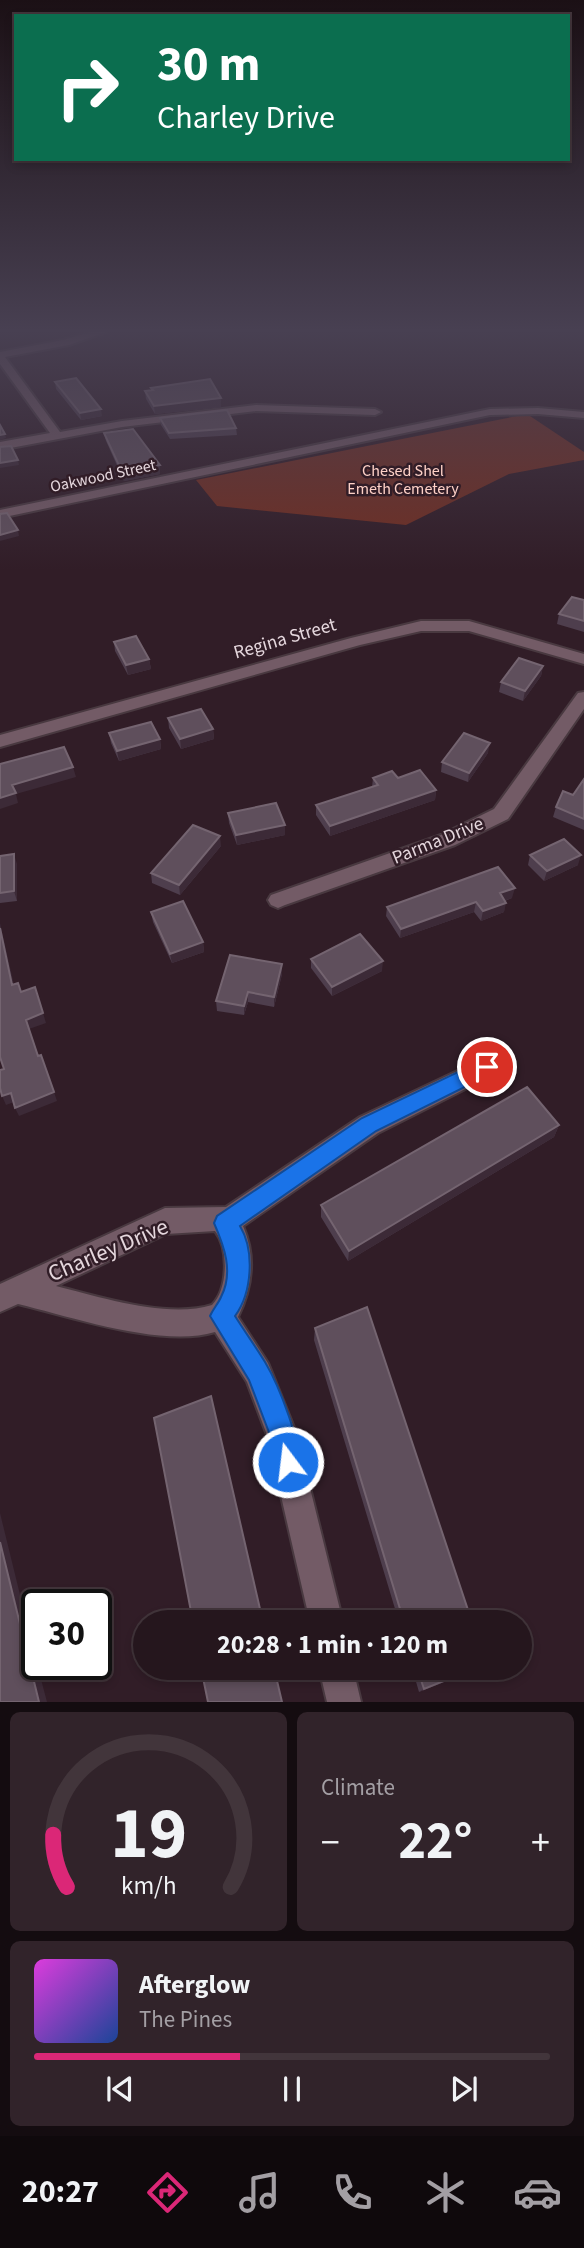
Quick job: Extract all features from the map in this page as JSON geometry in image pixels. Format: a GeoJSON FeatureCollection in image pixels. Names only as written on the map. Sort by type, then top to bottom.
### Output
{"type":"FeatureCollection","features":[{"type":"Feature","properties":{"kind":"street"},"geometry":{"type":"LineString","coordinates":[[40,411],[57,435]]}},
{"type":"Feature","properties":{"kind":"street"},"geometry":{"type":"LineString","coordinates":[[0,446],[122,424],[227,411]]}},
{"type":"Feature","properties":{"kind":"street"},"geometry":{"type":"LineString","coordinates":[[358,411],[375,412]]}},
{"type":"Feature","properties":{"kind":"street","name":"Oakwood Street"},"geometry":{"type":"LineString","coordinates":[[0,514],[490,412],[518,411]]}},
{"type":"Feature","properties":{"kind":"street","name":"Oakwood Street"},"geometry":{"type":"LineString","coordinates":[[543,411],[584,415]]}},
{"type":"Feature","properties":{"kind":"street","name":"Regina Street"},"geometry":{"type":"LineString","coordinates":[[0,741],[356,641],[421,626],[469,626],[584,659]]}},
{"type":"Feature","properties":{"kind":"street","name":"Parma Drive"},"geometry":{"type":"LineString","coordinates":[[278,900],[448,840],[501,814],[513,802],[584,697]]}},
{"type":"Feature","properties":{"kind":"street"},"geometry":{"type":"LineString","coordinates":[[323,1610],[282,1435],[258,1373],[221,1316],[232,1301],[239,1272],[234,1236],[225,1223],[369,1125],[487,1067]]}},
{"type":"Feature","properties":{"kind":"street","name":"Charley Drive"},"geometry":{"type":"LineString","coordinates":[[9,1294],[165,1221],[221,1218],[225,1223]]}},
{"type":"Feature","properties":{"kind":"street","name":"Charley Drive"},"geometry":{"type":"LineString","coordinates":[[9,1294],[65,1300],[102,1312],[138,1318],[200,1323],[221,1316]]}},
{"type":"Feature","properties":{"kind":"street"},"geometry":{"type":"LineString","coordinates":[[339,1680],[344,1702]]}},
{"type":"Feature","properties":{"kind":"green space","name":"Chesed Shel Emeth Cemetery"},"geometry":{"type":"Polygon","coordinates":[[[527,414],[584,452],[584,460],[509,474],[406,525],[217,506],[196,480],[527,414]]]}},
{"type":"Feature","properties":{"kind":"building"},"geometry":{"type":"Polygon","coordinates":[[[228,411],[236,428],[169,433],[160,418],[228,411]]]}},
{"type":"Feature","properties":{"kind":"building"},"geometry":{"type":"Polygon","coordinates":[[[133,429],[160,465],[122,472],[104,433],[133,429]]]}},
{"type":"Feature","properties":{"kind":"building"},"geometry":{"type":"Polygon","coordinates":[[[11,446],[18,460],[0,463],[0,447],[11,446]]]}},
{"type":"Feature","properties":{"kind":"building"},"geometry":{"type":"Polygon","coordinates":[[[7,513],[18,530],[0,535],[0,514],[7,513]]]}},
{"type":"Feature","properties":{"kind":"building"},"geometry":{"type":"Polygon","coordinates":[[[572,597],[584,600],[584,621],[559,614],[572,597]]]}},
{"type":"Feature","properties":{"kind":"building"},"geometry":{"type":"Polygon","coordinates":[[[136,636],[149,659],[126,665],[114,642],[136,636]]]}},
{"type":"Feature","properties":{"kind":"building"},"geometry":{"type":"Polygon","coordinates":[[[519,658],[543,666],[525,691],[501,682],[519,658]]]}},
{"type":"Feature","properties":{"kind":"building"},"geometry":{"type":"Polygon","coordinates":[[[201,709],[213,729],[180,739],[168,718],[201,709]]]}},
{"type":"Feature","properties":{"kind":"building"},"geometry":{"type":"Polygon","coordinates":[[[151,722],[160,739],[117,751],[109,733],[151,722]]]}},
{"type":"Feature","properties":{"kind":"building"},"geometry":{"type":"Polygon","coordinates":[[[464,733],[490,743],[469,773],[442,762],[464,733]]]}},
{"type":"Feature","properties":{"kind":"building"},"geometry":{"type":"Polygon","coordinates":[[[64,747],[73,767],[12,785],[16,793],[0,798],[0,764],[64,747]]]}},
{"type":"Feature","properties":{"kind":"building"},"geometry":{"type":"Polygon","coordinates":[[[420,770],[436,790],[330,826],[316,805],[378,785],[373,778],[392,771],[398,778],[420,770]]]}},
{"type":"Feature","properties":{"kind":"building"},"geometry":{"type":"Polygon","coordinates":[[[584,779],[584,819],[556,807],[563,791],[573,795],[584,779]]]}},
{"type":"Feature","properties":{"kind":"building"},"geometry":{"type":"Polygon","coordinates":[[[276,803],[285,825],[236,835],[228,813],[276,803]]]}},
{"type":"Feature","properties":{"kind":"building"},"geometry":{"type":"Polygon","coordinates":[[[193,825],[220,836],[179,885],[151,873],[193,825]]]}},
{"type":"Feature","properties":{"kind":"building"},"geometry":{"type":"Polygon","coordinates":[[[564,839],[581,855],[547,871],[530,855],[564,839]]]}},
{"type":"Feature","properties":{"kind":"building"},"geometry":{"type":"Polygon","coordinates":[[[14,854],[14,891],[0,893],[0,856],[14,854]]]}},
{"type":"Feature","properties":{"kind":"building"},"geometry":{"type":"Polygon","coordinates":[[[498,867],[515,888],[500,893],[506,903],[483,911],[476,902],[401,929],[387,907],[498,867]]]}},
{"type":"Feature","properties":{"kind":"building"},"geometry":{"type":"Polygon","coordinates":[[[183,901],[203,942],[170,954],[151,912],[183,901]]]}},
{"type":"Feature","properties":{"kind":"building"},"geometry":{"type":"Polygon","coordinates":[[[0,928],[12,985],[18,983],[21,992],[35,987],[43,1013],[26,1020],[54,1092],[15,1108],[11,1093],[2,1096],[0,1088],[0,1070],[4,1069],[0,1057],[0,928]]]}},
{"type":"Feature","properties":{"kind":"building"},"geometry":{"type":"Polygon","coordinates":[[[360,934],[383,961],[332,987],[311,959],[360,934]]]}},
{"type":"Feature","properties":{"kind":"building"},"geometry":{"type":"Polygon","coordinates":[[[230,955],[282,964],[274,997],[248,992],[244,1006],[216,1001],[230,955]]]}},
{"type":"Feature","properties":{"kind":"building"},"geometry":{"type":"Polygon","coordinates":[[[527,1087],[559,1125],[349,1251],[321,1205],[527,1087]]]}},
{"type":"Feature","properties":{"kind":"building"},"geometry":{"type":"Polygon","coordinates":[[[367,1307],[468,1610],[400,1610],[315,1328],[367,1307]]]}},
{"type":"Feature","properties":{"kind":"building"},"geometry":{"type":"Polygon","coordinates":[[[211,1396],[260,1610],[191,1610],[154,1418],[211,1396]]]}},
{"type":"Feature","properties":{"kind":"building"},"geometry":{"type":"Polygon","coordinates":[[[0,1542],[21,1628],[21,1680],[34,1680],[39,1702],[0,1702],[0,1542]]]}},
{"type":"Feature","properties":{"kind":"building"},"geometry":{"type":"Polygon","coordinates":[[[203,1680],[277,1680],[282,1702],[208,1702],[203,1680]]]}},
{"type":"Feature","properties":{"kind":"building"},"geometry":{"type":"Polygon","coordinates":[[[421,1680],[446,1680],[424,1689],[421,1680]]]}},
{"type":"Feature","properties":{"kind":"route"},"geometry":{"type":"LineString","coordinates":[[288,1462],[282,1435],[258,1373],[221,1316],[232,1301],[239,1272],[234,1236],[225,1223],[369,1125],[487,1067]]}}]}
